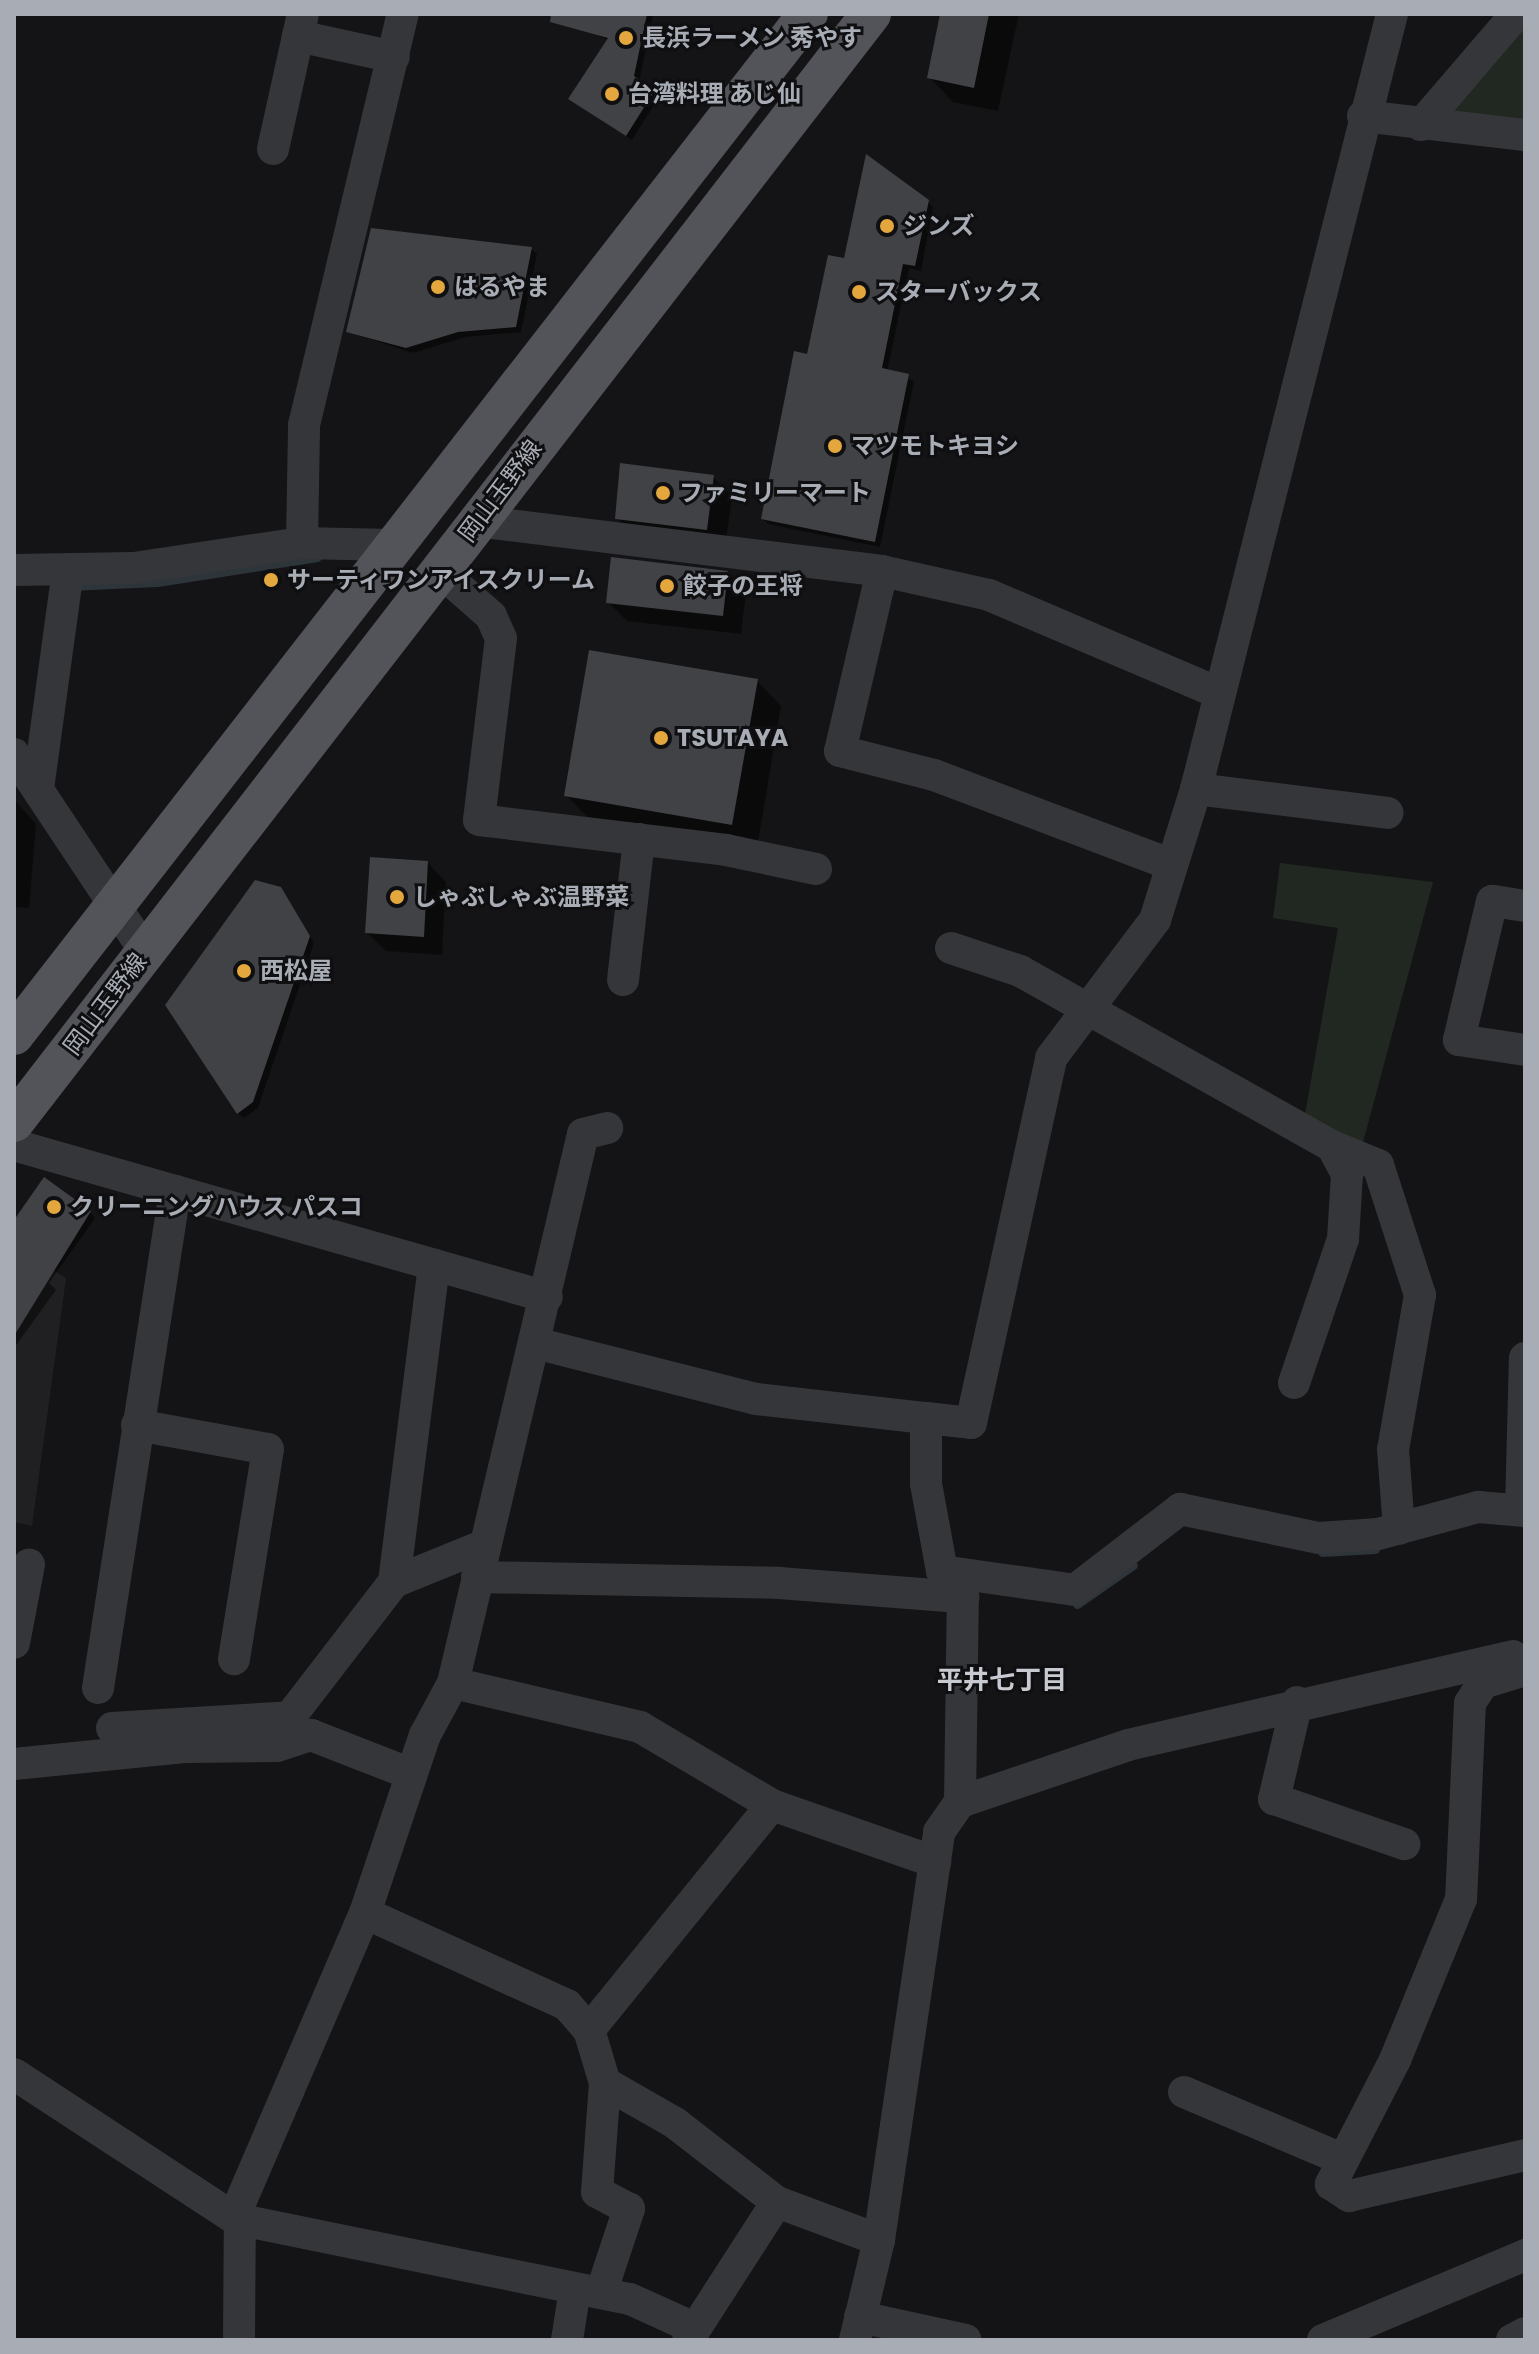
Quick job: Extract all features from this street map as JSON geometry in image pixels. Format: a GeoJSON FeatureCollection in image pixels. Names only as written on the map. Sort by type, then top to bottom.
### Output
{"type":"FeatureCollection","features":[{"type":"Feature","properties":{"kind":"main road"},"geometry":{"type":"LineString","coordinates":[[14,1035],[392,545],[808,14]]}},
{"type":"Feature","properties":{"kind":"main road","name":"岡山玉野線"},"geometry":{"type":"LineString","coordinates":[[14,1122],[871,14]]}},
{"type":"Feature","properties":{"kind":"street"},"geometry":{"type":"LineString","coordinates":[[302,543],[304,425],[385,55],[403,14]]}},
{"type":"Feature","properties":{"kind":"street"},"geometry":{"type":"LineString","coordinates":[[535,1343],[756,1399],[971,1423],[1051,1058],[1155,920],[1196,789],[1216,692],[1363,116],[1392,14]]}},
{"type":"Feature","properties":{"kind":"street"},"geometry":{"type":"LineString","coordinates":[[1421,125],[1516,14]]}},
{"type":"Feature","properties":{"kind":"street"},"geometry":{"type":"LineString","coordinates":[[273,149],[300,25],[385,55]]}},
{"type":"Feature","properties":{"kind":"street"},"geometry":{"type":"LineString","coordinates":[[1363,116],[1525,135]]}},
{"type":"Feature","properties":{"kind":"street"},"geometry":{"type":"LineString","coordinates":[[476,521],[882,571],[989,595],[1216,692]]}},
{"type":"Feature","properties":{"kind":"street"},"geometry":{"type":"LineString","coordinates":[[14,570],[67,580],[302,543],[392,545]]}},
{"type":"Feature","properties":{"kind":"street"},"geometry":{"type":"LineString","coordinates":[[440,571],[491,616],[501,638],[479,820],[639,839],[816,869]]}},
{"type":"Feature","properties":{"kind":"street"},"geometry":{"type":"LineString","coordinates":[[882,571],[840,751],[934,775],[1172,865]]}},
{"type":"Feature","properties":{"kind":"street"},"geometry":{"type":"LineString","coordinates":[[38,789],[67,580]]}},
{"type":"Feature","properties":{"kind":"street"},"geometry":{"type":"LineString","coordinates":[[14,754],[117,899],[145,951]]}},
{"type":"Feature","properties":{"kind":"street"},"geometry":{"type":"LineString","coordinates":[[1196,789],[1388,813]]}},
{"type":"Feature","properties":{"kind":"street"},"geometry":{"type":"LineString","coordinates":[[623,980],[639,839]]}},
{"type":"Feature","properties":{"kind":"street"},"geometry":{"type":"LineString","coordinates":[[1525,906],[1492,901],[1459,1040],[1525,1050]]}},
{"type":"Feature","properties":{"kind":"street"},"geometry":{"type":"LineString","coordinates":[[951,948],[1020,971],[1091,1008],[1131,1039],[1332,1146],[1378,1165],[1420,1295],[1393,1449],[1399,1529]]}},
{"type":"Feature","properties":{"kind":"street"},"geometry":{"type":"LineString","coordinates":[[239,2340],[236,2219],[365,1913],[411,1774],[453,1683],[547,1297],[583,1134],[607,1128]]}},
{"type":"Feature","properties":{"kind":"street"},"geometry":{"type":"LineString","coordinates":[[14,1145],[547,1297]]}},
{"type":"Feature","properties":{"kind":"street"},"geometry":{"type":"LineString","coordinates":[[1294,1383],[1343,1239],[1347,1174],[1332,1146]]}},
{"type":"Feature","properties":{"kind":"street"},"geometry":{"type":"LineString","coordinates":[[98,1688],[175,1191]]}},
{"type":"Feature","properties":{"kind":"street"},"geometry":{"type":"LineString","coordinates":[[394,1582],[434,1265]]}},
{"type":"Feature","properties":{"kind":"street"},"geometry":{"type":"LineString","coordinates":[[942,1571],[1075,1590],[1180,1509],[1319,1538],[1399,1529],[1478,1507],[1523,1510],[1525,1358]]}},
{"type":"Feature","properties":{"kind":"street"},"geometry":{"type":"LineString","coordinates":[[926,1418],[926,1484],[942,1571],[963,1597],[960,1802],[939,1832],[879,2240],[858,2329],[966,2340]]}},
{"type":"Feature","properties":{"kind":"street"},"geometry":{"type":"LineString","coordinates":[[137,1425],[268,1449],[234,1659]]}},
{"type":"Feature","properties":{"kind":"street"},"geometry":{"type":"LineString","coordinates":[[14,1764],[290,1717],[394,1582],[485,1545]]}},
{"type":"Feature","properties":{"kind":"street"},"geometry":{"type":"LineString","coordinates":[[14,1643],[29,1564]]}},
{"type":"Feature","properties":{"kind":"street"},"geometry":{"type":"LineString","coordinates":[[477,1577],[779,1583],[963,1597]]}},
{"type":"Feature","properties":{"kind":"street"},"geometry":{"type":"LineString","coordinates":[[960,1802],[1128,1745],[1297,1702],[1525,1653]]}},
{"type":"Feature","properties":{"kind":"street"},"geometry":{"type":"LineString","coordinates":[[1525,1670],[1483,1683],[1470,1703],[1461,1899],[1395,2060],[1331,2184],[1349,2196],[1525,2155]]}},
{"type":"Feature","properties":{"kind":"street"},"geometry":{"type":"LineString","coordinates":[[453,1683],[640,1727],[772,1805],[866,1844],[935,1862]]}},
{"type":"Feature","properties":{"kind":"street"},"geometry":{"type":"LineString","coordinates":[[1297,1702],[1274,1799],[1404,1844]]}},
{"type":"Feature","properties":{"kind":"street"},"geometry":{"type":"LineString","coordinates":[[112,1728],[277,1746],[311,1735],[411,1774]]}},
{"type":"Feature","properties":{"kind":"street"},"geometry":{"type":"LineString","coordinates":[[589,2030],[772,1805]]}},
{"type":"Feature","properties":{"kind":"street"},"geometry":{"type":"LineString","coordinates":[[365,1913],[567,2005],[589,2030],[605,2083],[597,2192],[629,2209],[567,2340]]}},
{"type":"Feature","properties":{"kind":"street"},"geometry":{"type":"LineString","coordinates":[[14,2074],[236,2219],[588,2291],[691,2334],[777,2202]]}},
{"type":"Feature","properties":{"kind":"street"},"geometry":{"type":"LineString","coordinates":[[605,2083],[675,2123],[777,2202],[879,2240]]}},
{"type":"Feature","properties":{"kind":"street"},"geometry":{"type":"LineString","coordinates":[[1184,2092],[1342,2159]]}},
{"type":"Feature","properties":{"kind":"street"},"geometry":{"type":"LineString","coordinates":[[1323,2340],[1525,2255]]}},
{"type":"Feature","properties":{"kind":"street"},"geometry":{"type":"LineString","coordinates":[[1512,2340],[1525,2333]]}},
{"type":"Feature","properties":{"kind":"shaded area"},"geometry":{"type":"Polygon","coordinates":[[[1525,20],[1525,124],[1457,118],[1453,109],[1525,20]]]}},
{"type":"Feature","properties":{"kind":"shaded area"},"geometry":{"type":"Polygon","coordinates":[[[1280,863],[1433,882],[1362,1146],[1305,1114],[1338,928],[1273,918],[1280,863]]]}},
{"type":"Feature","properties":{"kind":"shaded area"},"geometry":{"type":"Polygon","coordinates":[[[14,1245],[66,1278],[32,1526],[14,1522],[14,1245]]]}},
{"type":"Feature","properties":{"kind":"building"},"geometry":{"type":"Polygon","coordinates":[[[551,14],[647,14],[634,76],[655,90],[626,136],[568,99],[608,38],[550,22],[551,14]]]}},
{"type":"Feature","properties":{"kind":"building"},"geometry":{"type":"Polygon","coordinates":[[[940,14],[989,14],[974,88],[927,78],[940,14]]]}},
{"type":"Feature","properties":{"kind":"building"},"geometry":{"type":"Polygon","coordinates":[[[866,154],[929,200],[915,266],[903,264],[882,368],[909,374],[875,542],[761,519],[794,351],[807,354],[828,255],[844,258],[866,154]]]}},
{"type":"Feature","properties":{"kind":"building","name":"はるやま"},"geometry":{"type":"Polygon","coordinates":[[[371,228],[532,247],[516,327],[458,332],[406,348],[346,332],[371,228]]]}},
{"type":"Feature","properties":{"kind":"building","name":"ファミリーマート"},"geometry":{"type":"Polygon","coordinates":[[[620,463],[714,475],[707,530],[615,519],[620,463]]]}},
{"type":"Feature","properties":{"kind":"building","name":"餃子の王将"},"geometry":{"type":"Polygon","coordinates":[[[611,557],[728,571],[723,616],[606,603],[611,557]]]}},
{"type":"Feature","properties":{"kind":"building","name":"TSUTAYA"},"geometry":{"type":"Polygon","coordinates":[[[589,650],[758,679],[732,825],[564,796],[589,650]]]}},
{"type":"Feature","properties":{"kind":"building","name":"しゃぶしゃぶ温野菜"},"geometry":{"type":"Polygon","coordinates":[[[370,857],[428,861],[424,937],[365,933],[370,857]]]}},
{"type":"Feature","properties":{"kind":"building","name":"西松屋"},"geometry":{"type":"Polygon","coordinates":[[[255,880],[281,887],[310,936],[253,1102],[237,1114],[165,1005],[255,880]]]}},
{"type":"Feature","properties":{"kind":"building"},"geometry":{"type":"Polygon","coordinates":[[[44,1177],[91,1211],[14,1336],[14,1220],[44,1177]]]}},
{"type":"Feature","properties":{"kind":"waterway"},"geometry":{"type":"LineString","coordinates":[[69,586],[157,582],[317,557]]}},
{"type":"Feature","properties":{"kind":"waterway"},"geometry":{"type":"LineString","coordinates":[[1322,1552],[1375,1549]]}},
{"type":"Feature","properties":{"kind":"waterway"},"geometry":{"type":"LineString","coordinates":[[1077,1604],[1133,1565]]}},
{"type":"Feature","properties":{"kind":"place","name":"長浜ラーメン 秀やす"},"geometry":{"type":"Point","coordinates":[626,38]}},
{"type":"Feature","properties":{"kind":"place","name":"台湾料理 あじ仙"},"geometry":{"type":"Point","coordinates":[612,94]}},
{"type":"Feature","properties":{"kind":"place","name":"ジンズ"},"geometry":{"type":"Point","coordinates":[887,226]}},
{"type":"Feature","properties":{"kind":"place","name":"はるやま"},"geometry":{"type":"Point","coordinates":[438,287]}},
{"type":"Feature","properties":{"kind":"place","name":"スターバックス"},"geometry":{"type":"Point","coordinates":[859,292]}},
{"type":"Feature","properties":{"kind":"place","name":"マツモトキヨシ"},"geometry":{"type":"Point","coordinates":[835,446]}},
{"type":"Feature","properties":{"kind":"place","name":"ファミリーマート"},"geometry":{"type":"Point","coordinates":[663,493]}},
{"type":"Feature","properties":{"kind":"place","name":"サーティワンアイスクリーム"},"geometry":{"type":"Point","coordinates":[271,580]}},
{"type":"Feature","properties":{"kind":"place","name":"餃子の王将"},"geometry":{"type":"Point","coordinates":[667,586]}},
{"type":"Feature","properties":{"kind":"place","name":"TSUTAYA"},"geometry":{"type":"Point","coordinates":[661,738]}},
{"type":"Feature","properties":{"kind":"place","name":"しゃぶしゃぶ温野菜"},"geometry":{"type":"Point","coordinates":[397,897]}},
{"type":"Feature","properties":{"kind":"place","name":"西松屋"},"geometry":{"type":"Point","coordinates":[244,971]}},
{"type":"Feature","properties":{"kind":"place","name":"クリーニングハウス パスコ"},"geometry":{"type":"Point","coordinates":[54,1207]}},
{"type":"Feature","properties":{"kind":"district","name":"平井七丁目"},"geometry":{"type":"Point","coordinates":[1002,1681]}}]}
